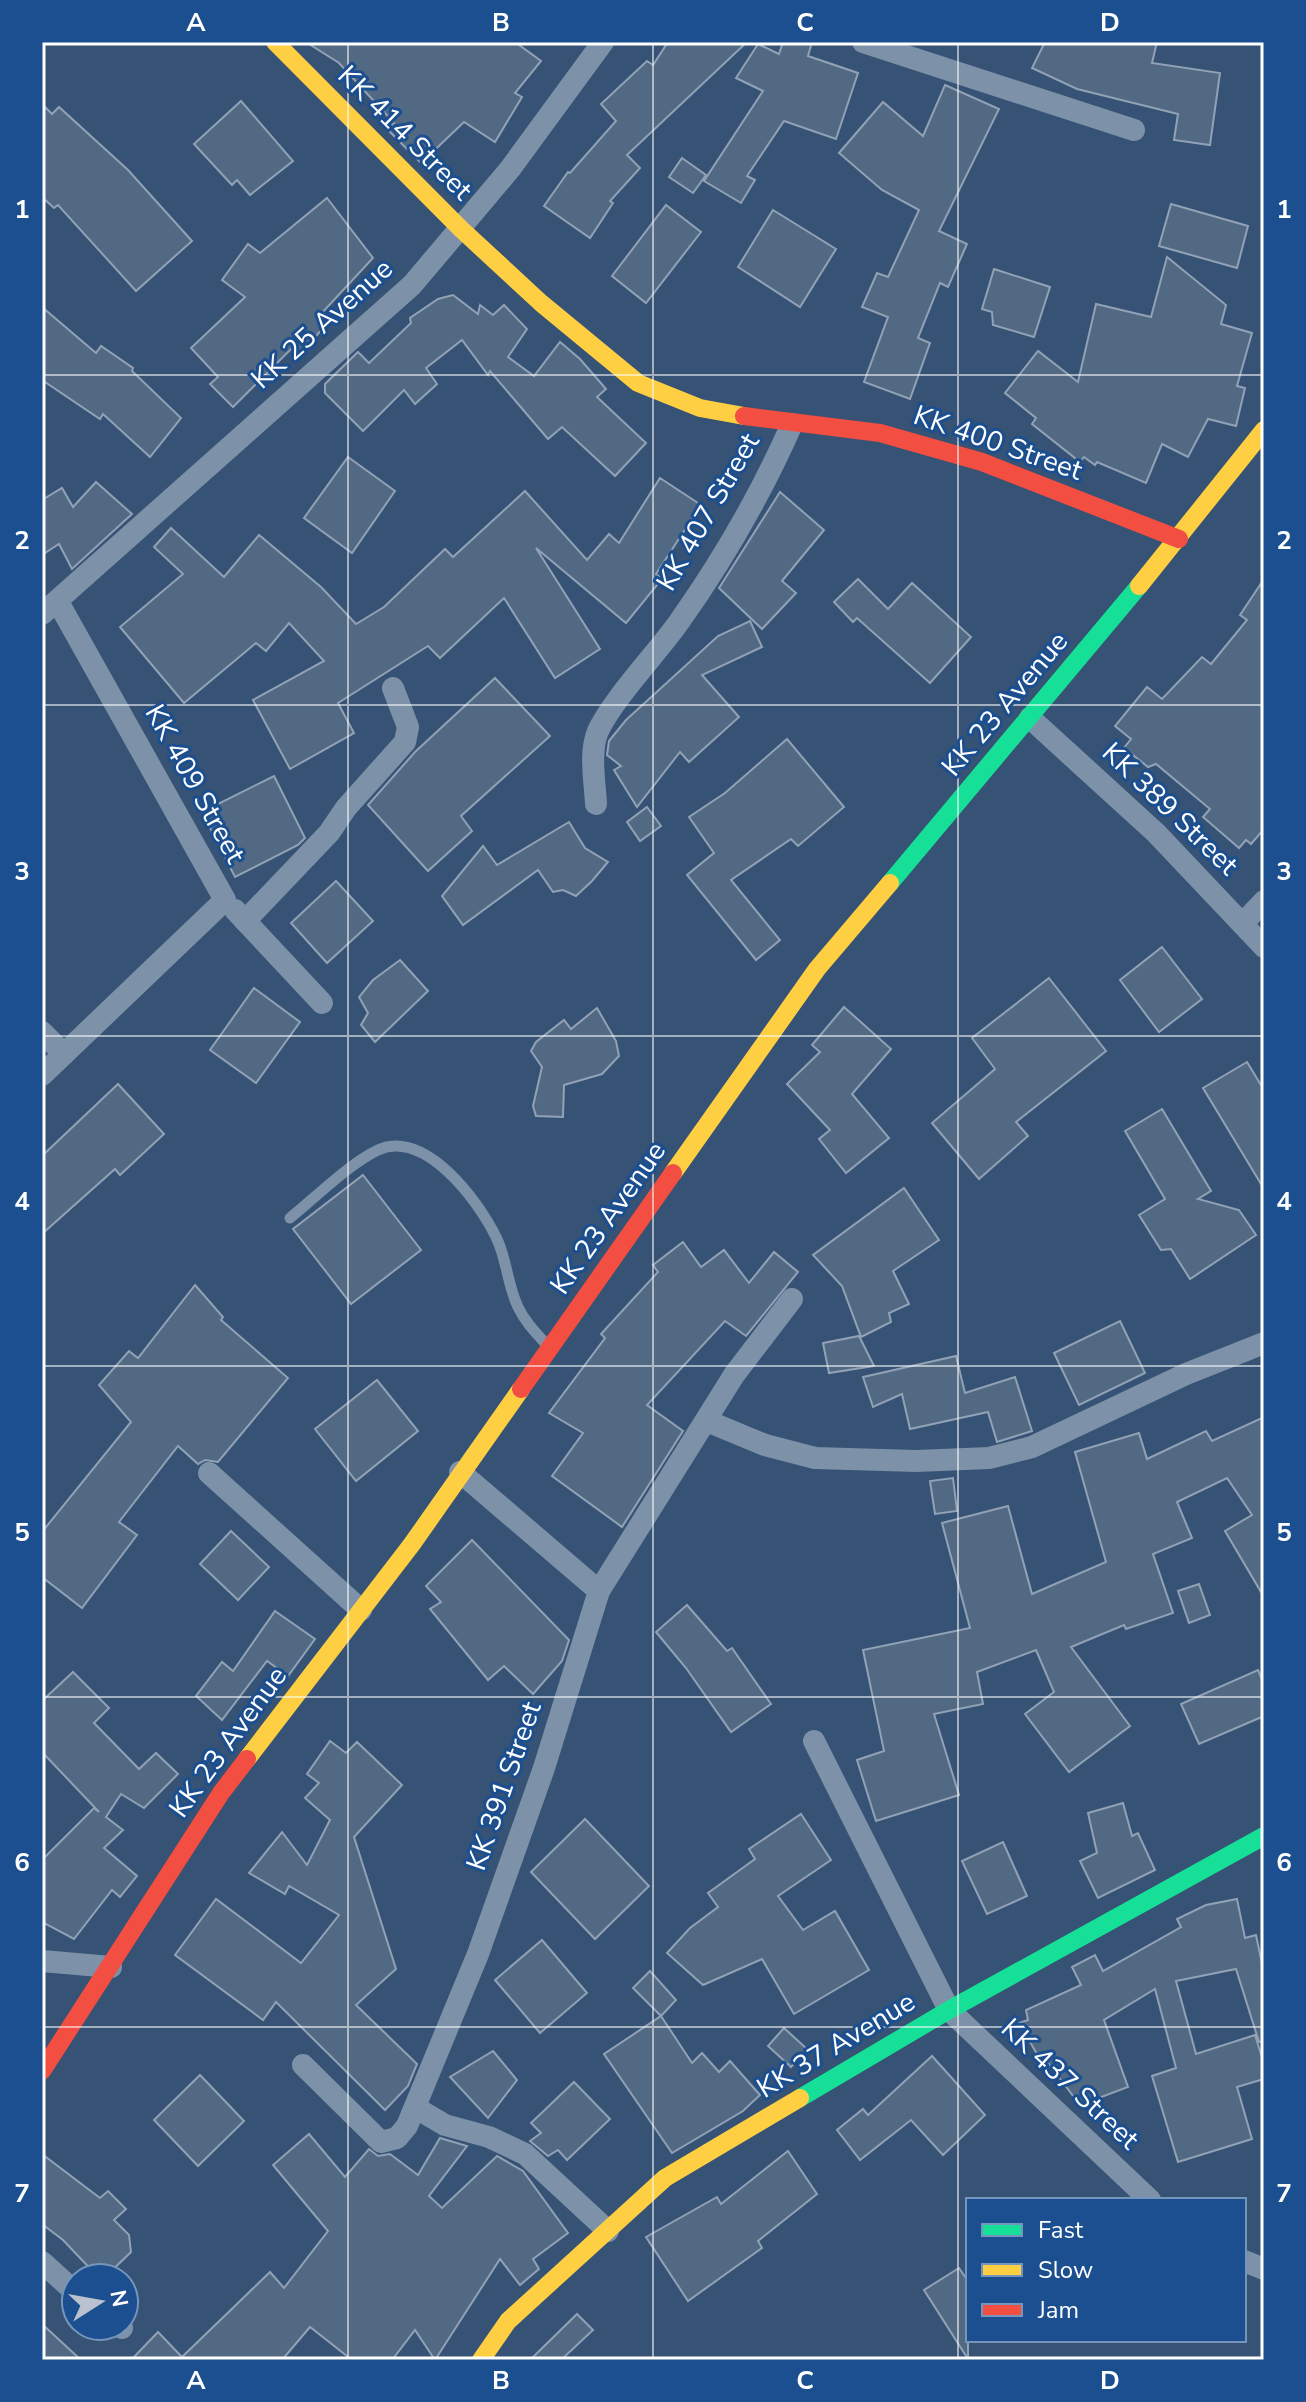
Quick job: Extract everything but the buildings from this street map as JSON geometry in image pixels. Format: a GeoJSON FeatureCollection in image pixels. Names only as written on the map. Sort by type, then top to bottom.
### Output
{"type":"FeatureCollection","features":[{"type":"Feature","properties":{"kind":"main road","name":"KK 414 Street"},"geometry":{"type":"LineString","coordinates":[[275,42],[461,229]]}},
{"type":"Feature","properties":{"kind":"main road","name":"KK 407 Street"},"geometry":{"type":"LineString","coordinates":[[461,229],[541,303],[638,383],[700,408],[792,424]]}},
{"type":"Feature","properties":{"kind":"main road","name":"KK 400 Street"},"geometry":{"type":"LineString","coordinates":[[792,424],[880,433],[982,462],[1179,539]]}},
{"type":"Feature","properties":{"kind":"main road","name":"KK 23 Avenue"},"geometry":{"type":"LineString","coordinates":[[42,2071],[221,1793],[361,1610],[551,1349],[817,969],[1179,539],[1264,430]]}},
{"type":"Feature","properties":{"kind":"main road","name":"KK 37 Avenue"},"geometry":{"type":"LineString","coordinates":[[481,2360],[508,2321],[665,2178],[949,2010],[1264,1836]]}},
{"type":"Feature","properties":{"kind":"street","name":"KK 25 Avenue"},"geometry":{"type":"LineString","coordinates":[[50,608],[412,285],[461,229],[603,42]]}},
{"type":"Feature","properties":{"kind":"street"},"geometry":{"type":"LineString","coordinates":[[863,42],[1134,130]]}},
{"type":"Feature","properties":{"kind":"street","name":"KK 407 Street"},"geometry":{"type":"LineString","coordinates":[[596,804],[593,759],[597,734],[680,621],[724,553],[765,484],[792,424]]}},
{"type":"Feature","properties":{"kind":"street","name":"KK 409 Street"},"geometry":{"type":"LineString","coordinates":[[42,1075],[225,900],[50,608]]}},
{"type":"Feature","properties":{"kind":"street"},"geometry":{"type":"LineString","coordinates":[[245,921],[329,833],[346,808],[405,742],[408,727],[393,688]]}},
{"type":"Feature","properties":{"kind":"street","name":"KK 389 Street"},"geometry":{"type":"LineString","coordinates":[[1030,718],[1156,833],[1264,947]]}},
{"type":"Feature","properties":{"kind":"street"},"geometry":{"type":"LineString","coordinates":[[225,900],[322,1003]]}},
{"type":"Feature","properties":{"kind":"street"},"geometry":{"type":"LineString","coordinates":[[1243,923],[1264,901]]}},
{"type":"Feature","properties":{"kind":"street"},"geometry":{"type":"LineString","coordinates":[[42,1032],[64,1054]]}},
{"type":"Feature","properties":{"kind":"street","name":"KK 391 Street"},"geometry":{"type":"LineString","coordinates":[[303,2065],[381,2142],[397,2138],[416,2108],[478,1954],[544,1768],[599,1591],[734,1375],[792,1299]]}},
{"type":"Feature","properties":{"kind":"street"},"geometry":{"type":"LineString","coordinates":[[707,1421],[765,1445],[815,1458],[916,1461],[989,1458],[1032,1447],[1186,1374],[1264,1343]]}},
{"type":"Feature","properties":{"kind":"street"},"geometry":{"type":"LineString","coordinates":[[460,1472],[599,1591]]}},
{"type":"Feature","properties":{"kind":"street"},"geometry":{"type":"LineString","coordinates":[[209,1473],[361,1610]]}},
{"type":"Feature","properties":{"kind":"street","name":"KK 437 Street"},"geometry":{"type":"LineString","coordinates":[[814,1741],[949,2010],[1148,2198]]}},
{"type":"Feature","properties":{"kind":"street"},"geometry":{"type":"LineString","coordinates":[[42,1961],[111,1967]]}},
{"type":"Feature","properties":{"kind":"street"},"geometry":{"type":"LineString","coordinates":[[416,2108],[445,2125],[489,2137],[525,2154],[608,2231]]}},
{"type":"Feature","properties":{"kind":"street"},"geometry":{"type":"LineString","coordinates":[[42,2262],[60,2278]]}},
{"type":"Feature","properties":{"kind":"lane"},"geometry":{"type":"LineString","coordinates":[[290,1218],[375,1151],[394,1145],[409,1146],[446,1169],[489,1224],[502,1253],[518,1307],[527,1324],[551,1349]]}},
{"type":"Feature","properties":{"kind":"traffic: fast"},"geometry":{"type":"LineString","coordinates":[[890,883],[1139,586]]}},
{"type":"Feature","properties":{"kind":"traffic: fast"},"geometry":{"type":"LineString","coordinates":[[800,2098],[949,2010],[1264,1836]]}},
{"type":"Feature","properties":{"kind":"traffic: slow"},"geometry":{"type":"LineString","coordinates":[[275,42],[461,229],[541,303],[638,383],[700,408],[744,416]]}},
{"type":"Feature","properties":{"kind":"traffic: slow"},"geometry":{"type":"LineString","coordinates":[[1139,586],[1264,430]]}},
{"type":"Feature","properties":{"kind":"traffic: slow"},"geometry":{"type":"LineString","coordinates":[[673,1173],[817,969],[890,883]]}},
{"type":"Feature","properties":{"kind":"traffic: slow"},"geometry":{"type":"LineString","coordinates":[[247,1759],[412,1544],[521,1389]]}},
{"type":"Feature","properties":{"kind":"traffic: slow"},"geometry":{"type":"LineString","coordinates":[[481,2360],[508,2321],[665,2178],[800,2098]]}},
{"type":"Feature","properties":{"kind":"traffic: jam"},"geometry":{"type":"LineString","coordinates":[[744,416],[880,433],[982,462],[1179,539]]}},
{"type":"Feature","properties":{"kind":"traffic: jam"},"geometry":{"type":"LineString","coordinates":[[521,1389],[673,1173]]}},
{"type":"Feature","properties":{"kind":"traffic: jam"},"geometry":{"type":"LineString","coordinates":[[42,2071],[221,1793],[247,1759]]}}]}
